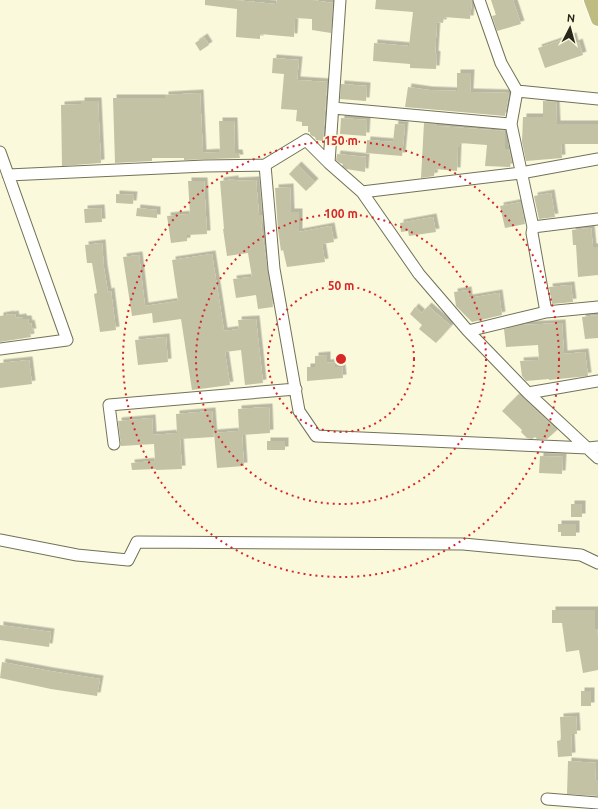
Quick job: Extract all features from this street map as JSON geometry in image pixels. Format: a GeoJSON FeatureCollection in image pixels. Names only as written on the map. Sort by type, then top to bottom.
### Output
{"type":"FeatureCollection","features":[{"type":"Feature","properties":{"kind":"main road"},"geometry":{"type":"LineString","coordinates":[[591,0],[598,19]]}},
{"type":"Feature","properties":{"kind":"street"},"geometry":{"type":"LineString","coordinates":[[329,162],[340,0]]}},
{"type":"Feature","properties":{"kind":"street"},"geometry":{"type":"LineString","coordinates":[[479,0],[501,63],[517,91],[512,124],[532,227],[546,312]]}},
{"type":"Feature","properties":{"kind":"street"},"geometry":{"type":"LineString","coordinates":[[517,91],[598,99]]}},
{"type":"Feature","properties":{"kind":"street"},"geometry":{"type":"LineString","coordinates":[[333,108],[512,124]]}},
{"type":"Feature","properties":{"kind":"street"},"geometry":{"type":"LineString","coordinates":[[8,175],[205,166],[265,165],[306,140],[362,192],[420,274],[468,331],[528,392],[593,448],[598,458]]}},
{"type":"Feature","properties":{"kind":"street"},"geometry":{"type":"LineString","coordinates":[[0,152],[67,340],[0,350]]}},
{"type":"Feature","properties":{"kind":"street"},"geometry":{"type":"LineString","coordinates":[[362,192],[521,173],[598,159]]}},
{"type":"Feature","properties":{"kind":"street"},"geometry":{"type":"LineString","coordinates":[[265,165],[274,269],[300,411],[316,436],[593,448]]}},
{"type":"Feature","properties":{"kind":"street"},"geometry":{"type":"LineString","coordinates":[[532,227],[598,219]]}},
{"type":"Feature","properties":{"kind":"street"},"geometry":{"type":"LineString","coordinates":[[468,331],[546,312],[598,307]]}},
{"type":"Feature","properties":{"kind":"street"},"geometry":{"type":"LineString","coordinates":[[528,392],[598,381]]}},
{"type":"Feature","properties":{"kind":"street"},"geometry":{"type":"LineString","coordinates":[[114,444],[110,404],[296,389]]}},
{"type":"Feature","properties":{"kind":"street"},"geometry":{"type":"LineString","coordinates":[[0,540],[77,555],[128,560],[137,542],[245,542],[463,544],[581,556],[598,563]]}},
{"type":"Feature","properties":{"kind":"street"},"geometry":{"type":"LineString","coordinates":[[547,799],[598,803]]}},
{"type":"Feature","properties":{"kind":"building"},"geometry":{"type":"Polygon","coordinates":[[[205,0],[234,0],[276,4],[277,0],[312,0],[333,3],[331,33],[312,30],[312,19],[295,18],[294,37],[260,34],[260,39],[236,37],[237,9],[205,5],[205,0]]]}},
{"type":"Feature","properties":{"kind":"building"},"geometry":{"type":"Polygon","coordinates":[[[376,0],[472,0],[470,19],[444,17],[443,23],[437,22],[435,54],[437,55],[436,69],[410,68],[410,64],[373,61],[374,43],[409,46],[413,12],[375,9],[376,0]]]}},
{"type":"Feature","properties":{"kind":"building"},"geometry":{"type":"Polygon","coordinates":[[[491,0],[513,0],[521,24],[497,31],[492,16],[496,15],[491,0]]]}},
{"type":"Feature","properties":{"kind":"building"},"geometry":{"type":"Polygon","coordinates":[[[573,36],[575,44],[579,42],[583,55],[545,68],[538,48],[573,36]]]}},
{"type":"Feature","properties":{"kind":"building"},"geometry":{"type":"Polygon","coordinates":[[[204,37],[209,45],[200,51],[195,43],[204,37]]]}},
{"type":"Feature","properties":{"kind":"building"},"geometry":{"type":"Polygon","coordinates":[[[273,58],[299,60],[297,80],[327,82],[323,141],[316,140],[310,132],[308,132],[308,126],[302,126],[302,122],[296,121],[297,110],[281,109],[284,74],[272,73],[273,58]]]}},
{"type":"Feature","properties":{"kind":"building"},"geometry":{"type":"Polygon","coordinates":[[[457,73],[471,73],[470,92],[509,93],[505,116],[405,107],[408,87],[429,90],[457,91],[457,73]]]}},
{"type":"Feature","properties":{"kind":"building"},"geometry":{"type":"Polygon","coordinates":[[[341,84],[367,86],[366,101],[340,99],[341,84]]]}},
{"type":"Feature","properties":{"kind":"building"},"geometry":{"type":"Polygon","coordinates":[[[200,93],[203,153],[220,152],[219,121],[234,121],[235,153],[239,153],[240,158],[184,160],[184,158],[152,158],[152,161],[115,163],[113,98],[165,98],[165,95],[200,93]]]}},
{"type":"Feature","properties":{"kind":"building"},"geometry":{"type":"Polygon","coordinates":[[[81,101],[98,101],[101,163],[62,166],[61,105],[81,104],[81,101]]]}},
{"type":"Feature","properties":{"kind":"building"},"geometry":{"type":"Polygon","coordinates":[[[543,101],[556,102],[557,124],[598,124],[598,144],[561,144],[562,158],[526,161],[522,142],[523,117],[543,117],[543,101]]]}},
{"type":"Feature","properties":{"kind":"building"},"geometry":{"type":"Polygon","coordinates":[[[341,118],[367,120],[366,136],[340,134],[341,118]]]}},
{"type":"Feature","properties":{"kind":"building"},"geometry":{"type":"Polygon","coordinates":[[[424,123],[437,124],[437,126],[505,131],[505,149],[509,149],[512,162],[510,167],[485,166],[487,145],[460,143],[460,147],[458,147],[457,171],[435,169],[434,176],[421,178],[424,123]]]}},
{"type":"Feature","properties":{"kind":"building"},"geometry":{"type":"Polygon","coordinates":[[[395,124],[405,125],[402,156],[366,153],[367,140],[393,142],[395,124]]]}},
{"type":"Feature","properties":{"kind":"building"},"geometry":{"type":"Polygon","coordinates":[[[337,154],[366,157],[365,172],[346,169],[342,166],[343,164],[336,160],[337,154]]]}},
{"type":"Feature","properties":{"kind":"building"},"geometry":{"type":"Polygon","coordinates":[[[298,165],[315,182],[306,191],[289,174],[298,165]]]}},
{"type":"Feature","properties":{"kind":"building"},"geometry":{"type":"Polygon","coordinates":[[[235,179],[235,181],[256,180],[259,215],[262,215],[263,224],[261,224],[273,307],[258,309],[256,295],[236,298],[233,279],[252,277],[248,253],[227,256],[223,229],[220,181],[235,179]]]}},
{"type":"Feature","properties":{"kind":"building"},"geometry":{"type":"Polygon","coordinates":[[[188,181],[204,181],[207,234],[187,235],[187,241],[171,243],[167,216],[190,214],[188,181]]]}},
{"type":"Feature","properties":{"kind":"building"},"geometry":{"type":"Polygon","coordinates":[[[290,187],[291,212],[299,212],[299,232],[331,226],[334,242],[322,244],[325,262],[287,267],[283,250],[281,251],[275,188],[290,187]]]}},
{"type":"Feature","properties":{"kind":"building"},"geometry":{"type":"Polygon","coordinates":[[[551,193],[555,217],[539,219],[534,196],[551,193]]]}},
{"type":"Feature","properties":{"kind":"building"},"geometry":{"type":"Polygon","coordinates":[[[116,194],[134,195],[133,204],[116,203],[116,194]]]}},
{"type":"Feature","properties":{"kind":"building"},"geometry":{"type":"Polygon","coordinates":[[[521,202],[525,224],[505,228],[500,206],[521,202]]]}},
{"type":"Feature","properties":{"kind":"building"},"geometry":{"type":"Polygon","coordinates":[[[101,208],[102,222],[85,223],[84,209],[101,208]]]}},
{"type":"Feature","properties":{"kind":"building"},"geometry":{"type":"Polygon","coordinates":[[[137,208],[157,210],[157,218],[136,216],[137,208]]]}},
{"type":"Feature","properties":{"kind":"building"},"geometry":{"type":"Polygon","coordinates":[[[433,217],[436,232],[409,236],[408,231],[401,232],[400,223],[433,217]]]}},
{"type":"Feature","properties":{"kind":"building"},"geometry":{"type":"Polygon","coordinates":[[[591,228],[593,247],[598,247],[598,275],[578,277],[576,245],[573,245],[572,230],[591,228]]]}},
{"type":"Feature","properties":{"kind":"building"},"geometry":{"type":"Polygon","coordinates":[[[102,243],[104,268],[108,292],[111,291],[116,330],[100,332],[94,294],[97,293],[92,263],[87,263],[85,245],[102,243]]]}},
{"type":"Feature","properties":{"kind":"building"},"geometry":{"type":"Polygon","coordinates":[[[212,254],[224,331],[239,329],[238,320],[256,319],[263,383],[245,385],[241,350],[225,352],[230,385],[192,390],[181,319],[153,323],[152,313],[132,316],[123,257],[139,255],[145,306],[178,301],[172,260],[212,254]]]}},
{"type":"Feature","properties":{"kind":"building"},"geometry":{"type":"Polygon","coordinates":[[[571,285],[573,302],[552,304],[549,287],[571,285]]]}},
{"type":"Feature","properties":{"kind":"building"},"geometry":{"type":"Polygon","coordinates":[[[468,290],[469,298],[499,293],[502,315],[472,322],[456,306],[454,292],[468,290]]]}},
{"type":"Feature","properties":{"kind":"building"},"geometry":{"type":"Polygon","coordinates":[[[428,306],[451,326],[436,343],[419,329],[422,325],[410,314],[415,307],[422,313],[428,306]]]}},
{"type":"Feature","properties":{"kind":"building"},"geometry":{"type":"Polygon","coordinates":[[[11,314],[10,315],[15,314],[16,318],[23,317],[23,319],[28,319],[29,324],[31,323],[33,332],[30,332],[31,337],[0,342],[0,316],[11,314]]]}},
{"type":"Feature","properties":{"kind":"building"},"geometry":{"type":"Polygon","coordinates":[[[598,315],[598,338],[585,339],[582,317],[598,315]]]}},
{"type":"Feature","properties":{"kind":"building"},"geometry":{"type":"Polygon","coordinates":[[[562,323],[564,354],[585,352],[588,376],[526,381],[522,376],[520,361],[539,360],[538,345],[506,347],[504,329],[522,325],[562,323]]]}},
{"type":"Feature","properties":{"kind":"building"},"geometry":{"type":"Polygon","coordinates":[[[166,337],[168,362],[138,365],[135,340],[166,337]]]}},
{"type":"Feature","properties":{"kind":"building"},"geometry":{"type":"Polygon","coordinates":[[[327,355],[327,363],[335,362],[335,367],[342,367],[343,378],[307,381],[307,367],[315,367],[315,356],[327,355]]]}},
{"type":"Feature","properties":{"kind":"building"},"geometry":{"type":"Polygon","coordinates":[[[29,360],[32,384],[0,388],[0,363],[29,360]]]}},
{"type":"Feature","properties":{"kind":"building"},"geometry":{"type":"Polygon","coordinates":[[[519,394],[557,430],[547,439],[537,439],[535,437],[532,439],[527,438],[521,432],[522,430],[502,411],[519,394]]]}},
{"type":"Feature","properties":{"kind":"building"},"geometry":{"type":"Polygon","coordinates":[[[269,407],[270,433],[242,435],[244,466],[217,468],[214,433],[239,431],[238,409],[269,407]]]}},
{"type":"Feature","properties":{"kind":"building"},"geometry":{"type":"Polygon","coordinates":[[[212,411],[214,437],[180,439],[182,469],[132,470],[131,463],[155,461],[154,444],[121,446],[118,421],[152,418],[153,435],[177,433],[176,414],[212,411]]]}},
{"type":"Feature","properties":{"kind":"building"},"geometry":{"type":"Polygon","coordinates":[[[267,441],[285,441],[285,450],[267,450],[267,441]]]}},
{"type":"Feature","properties":{"kind":"building"},"geometry":{"type":"Polygon","coordinates":[[[540,456],[563,457],[562,474],[539,473],[540,456]]]}},
{"type":"Feature","properties":{"kind":"building"},"geometry":{"type":"Polygon","coordinates":[[[571,504],[582,504],[582,517],[571,517],[571,504]]]}},
{"type":"Feature","properties":{"kind":"building"},"geometry":{"type":"Polygon","coordinates":[[[558,524],[576,524],[576,536],[561,536],[561,532],[558,532],[558,524]]]}},
{"type":"Feature","properties":{"kind":"building"},"geometry":{"type":"Polygon","coordinates":[[[552,610],[595,610],[595,629],[597,629],[598,637],[598,670],[583,673],[579,650],[566,652],[562,623],[552,623],[552,610]]]}},
{"type":"Feature","properties":{"kind":"building"},"geometry":{"type":"Polygon","coordinates":[[[0,625],[51,632],[49,647],[0,640],[0,625]]]}},
{"type":"Feature","properties":{"kind":"building"},"geometry":{"type":"Polygon","coordinates":[[[2,662],[100,679],[97,696],[51,689],[0,678],[2,662]]]}},
{"type":"Feature","properties":{"kind":"building"},"geometry":{"type":"Polygon","coordinates":[[[581,691],[591,691],[591,706],[581,706],[581,691]]]}},
{"type":"Feature","properties":{"kind":"building"},"geometry":{"type":"Polygon","coordinates":[[[576,716],[577,734],[571,734],[572,756],[558,757],[557,741],[561,740],[560,717],[576,716]]]}},
{"type":"Feature","properties":{"kind":"building"},"geometry":{"type":"Polygon","coordinates":[[[568,761],[596,763],[595,780],[598,780],[598,796],[567,794],[568,761]]]}}]}
